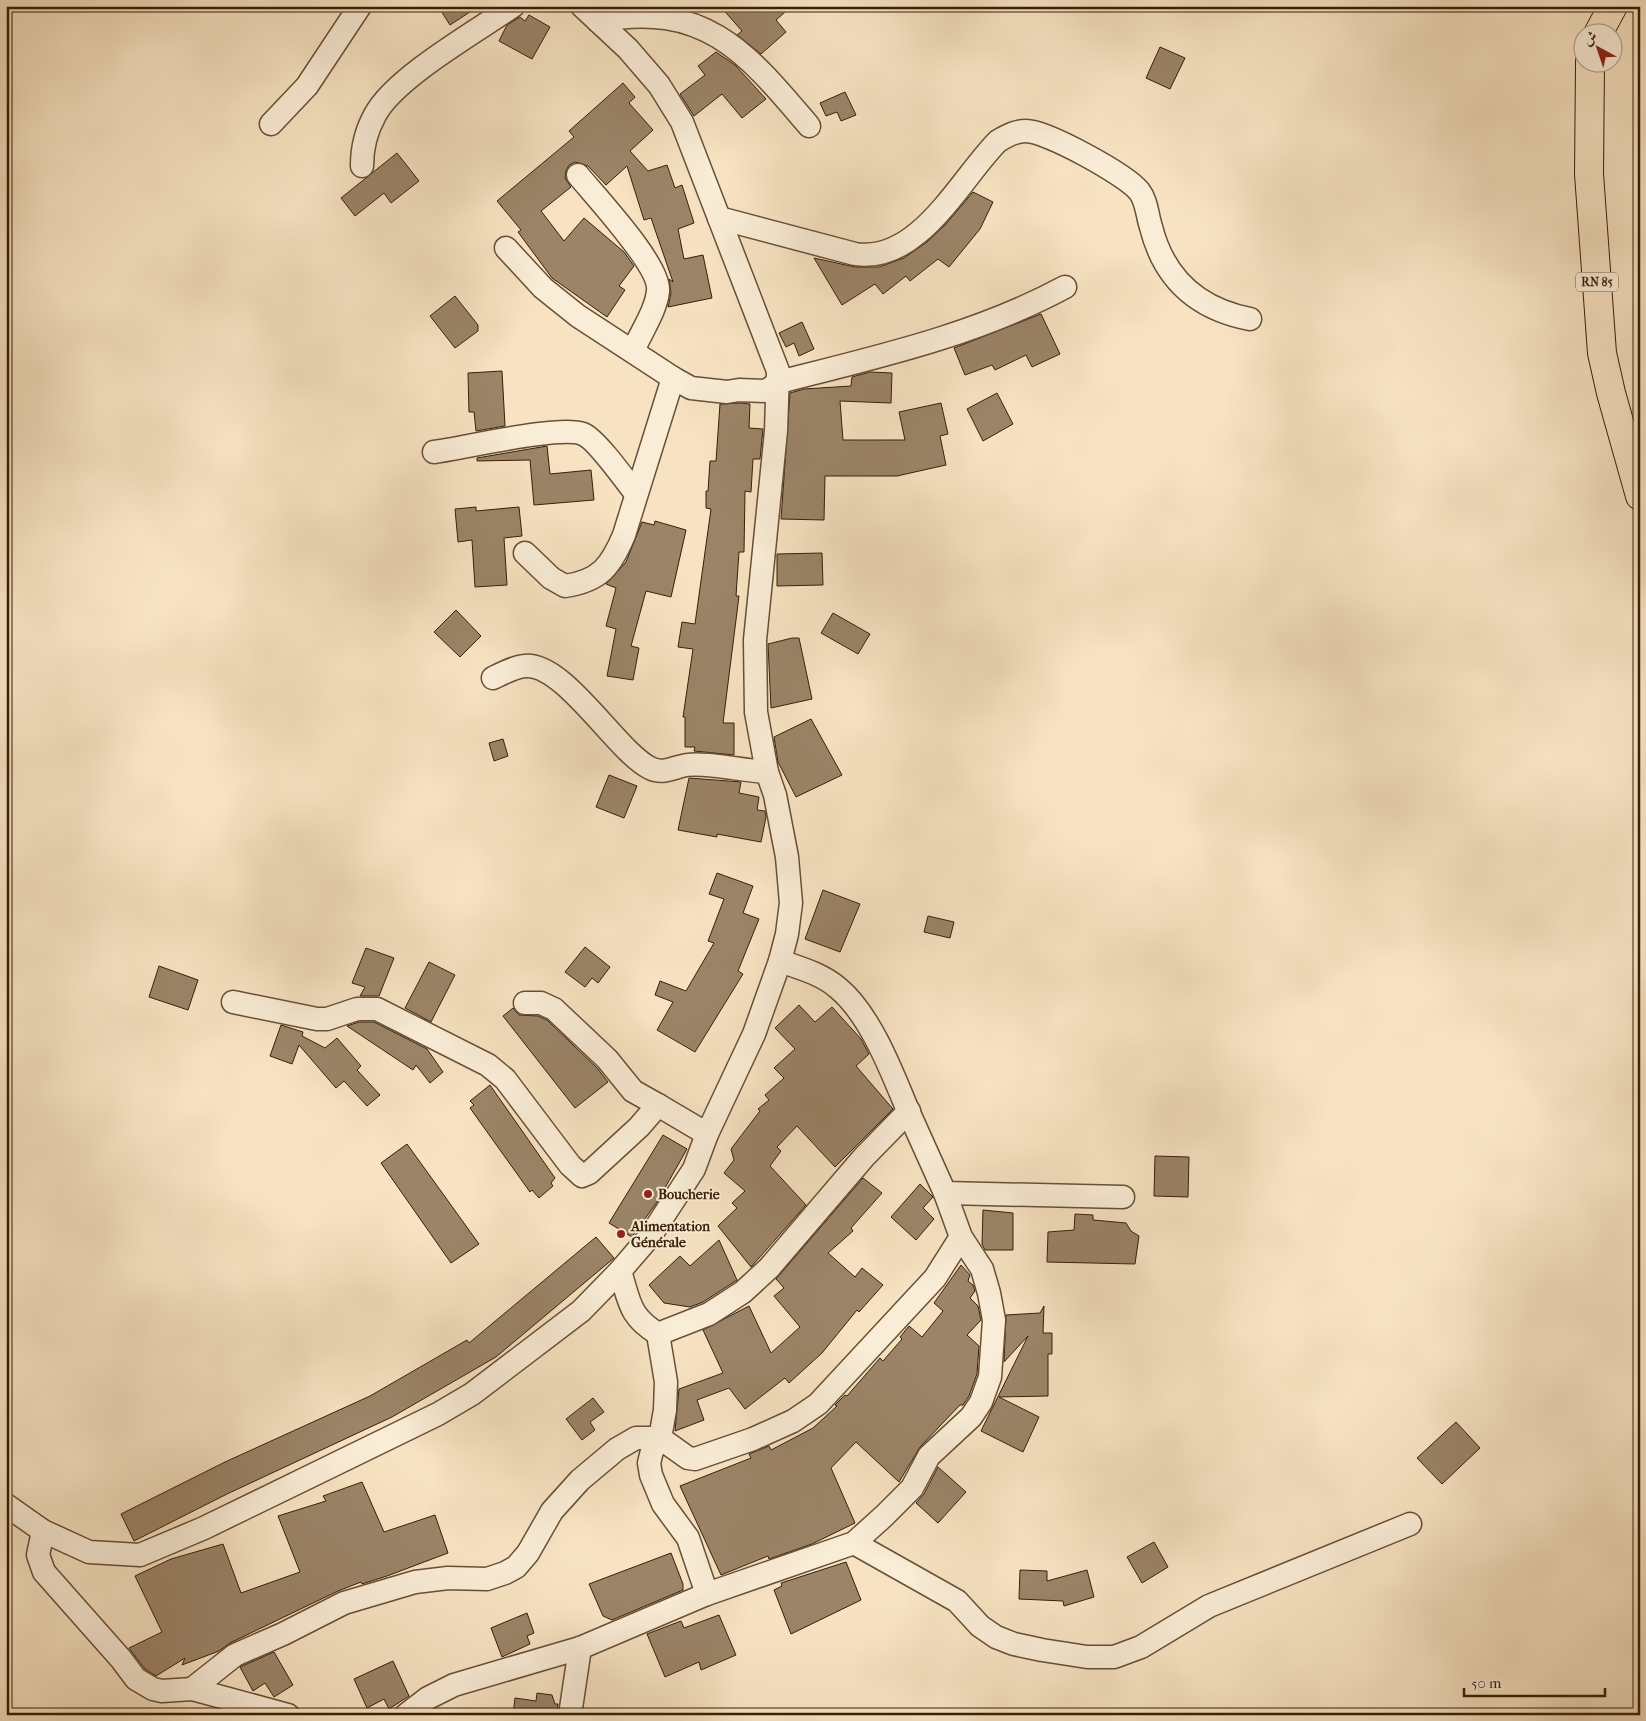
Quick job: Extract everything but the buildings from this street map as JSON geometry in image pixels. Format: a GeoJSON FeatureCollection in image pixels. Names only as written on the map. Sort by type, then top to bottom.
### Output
{"type":"FeatureCollection","features":[{"type":"Feature","properties":{"kind":"main road"},"geometry":{"type":"LineString","coordinates":[[1604,22],[1613,6]]}},
{"type":"Feature","properties":{"kind":"main road","name":"RN 85"},"geometry":{"type":"LineString","coordinates":[[1589,72],[1590,174],[1602,353],[1611,394],[1640,496]]}},
{"type":"Feature","properties":{"kind":"street"},"geometry":{"type":"LineString","coordinates":[[272,124],[307,86],[360,6]]}},
{"type":"Feature","properties":{"kind":"street"},"geometry":{"type":"LineString","coordinates":[[362,166],[362,147],[376,114],[405,80],[513,6]]}},
{"type":"Feature","properties":{"kind":"street"},"geometry":{"type":"LineString","coordinates":[[590,14],[665,9],[704,23],[726,36],[745,52],[809,126]]}},
{"type":"Feature","properties":{"kind":"street"},"geometry":{"type":"LineString","coordinates":[[6,1504],[43,1531],[89,1552],[117,1556],[140,1555],[178,1540],[438,1414],[472,1394],[581,1311],[620,1271],[651,1235],[694,1169],[707,1134],[754,1034],[780,961],[787,934],[790,894],[787,857],[775,795],[767,772],[756,712],[756,640],[779,382],[778,371],[678,115],[659,85],[628,49],[590,14]]}},
{"type":"Feature","properties":{"kind":"street"},"geometry":{"type":"LineString","coordinates":[[719,218],[855,254],[868,256],[881,254],[911,238],[932,219],[998,140],[1012,133],[1026,131],[1040,133],[1085,156],[1138,189],[1144,197],[1159,252],[1172,275],[1192,295],[1208,306],[1231,316],[1250,319]]}},
{"type":"Feature","properties":{"kind":"street"},"geometry":{"type":"LineString","coordinates":[[578,175],[646,260],[659,288],[656,301],[633,351]]}},
{"type":"Feature","properties":{"kind":"street"},"geometry":{"type":"LineString","coordinates":[[506,248],[543,288],[578,316],[673,378],[691,388],[727,392],[739,390],[766,392],[779,382],[953,335],[1031,306],[1065,287]]}},
{"type":"Feature","properties":{"kind":"street"},"geometry":{"type":"LineString","coordinates":[[525,553],[551,578],[565,586],[587,581],[603,571],[613,560],[624,536],[673,378]]}},
{"type":"Feature","properties":{"kind":"street"},"geometry":{"type":"LineString","coordinates":[[434,452],[548,433],[584,434],[594,442],[636,494]]}},
{"type":"Feature","properties":{"kind":"street"},"geometry":{"type":"LineString","coordinates":[[493,678],[525,666],[536,667],[542,670],[566,687],[595,714],[640,762],[652,769],[664,771],[688,764],[767,772]]}},
{"type":"Feature","properties":{"kind":"street"},"geometry":{"type":"LineString","coordinates":[[406,1715],[428,1698],[454,1685],[580,1648],[707,1594],[854,1543],[912,1488],[929,1456],[971,1417],[987,1386],[994,1355],[994,1320],[982,1268],[961,1237],[945,1193],[882,1052],[851,1000],[838,987],[821,976],[780,961]]}},
{"type":"Feature","properties":{"kind":"street"},"geometry":{"type":"LineString","coordinates":[[233,1002],[327,1020],[357,1009],[372,1008],[437,1039],[488,1065],[505,1079],[570,1166],[582,1176],[589,1173],[632,1133],[658,1105]]}},
{"type":"Feature","properties":{"kind":"street"},"geometry":{"type":"LineString","coordinates":[[525,1003],[540,1003],[554,1009],[607,1060],[633,1091],[707,1134]]}},
{"type":"Feature","properties":{"kind":"street"},"geometry":{"type":"LineString","coordinates":[[658,1334],[709,1314],[743,1292],[769,1268],[864,1157],[909,1111]]}},
{"type":"Feature","properties":{"kind":"street"},"geometry":{"type":"LineString","coordinates":[[945,1193],[1123,1197]]}},
{"type":"Feature","properties":{"kind":"street"},"geometry":{"type":"LineString","coordinates":[[192,1689],[235,1655],[283,1634],[344,1603],[415,1582],[448,1578],[486,1579],[516,1567],[528,1553],[552,1511],[580,1480],[617,1449],[636,1438],[660,1438],[688,1458],[700,1458],[753,1439],[792,1421],[812,1408],[868,1353],[935,1278],[961,1237]]}},
{"type":"Feature","properties":{"kind":"street"},"geometry":{"type":"LineString","coordinates":[[620,1271],[634,1315],[643,1325],[658,1334],[666,1382],[665,1410],[660,1438],[652,1451],[649,1463],[650,1475],[664,1504],[688,1538],[707,1594]]}},
{"type":"Feature","properties":{"kind":"street"},"geometry":{"type":"LineString","coordinates":[[854,1543],[957,1601],[980,1626],[996,1637],[1014,1644],[1042,1650],[1087,1657],[1114,1657],[1141,1648],[1209,1606],[1410,1524]]}},
{"type":"Feature","properties":{"kind":"street"},"geometry":{"type":"LineString","coordinates":[[43,1531],[38,1555],[44,1572],[121,1659],[136,1679],[153,1689],[162,1691],[192,1689],[288,1715]]}},
{"type":"Feature","properties":{"kind":"street"},"geometry":{"type":"LineString","coordinates":[[570,1715],[580,1648]]}},
{"type":"Feature","properties":{"kind":"place","name":"Boucherie"},"geometry":{"type":"Point","coordinates":[648,1194]}},
{"type":"Feature","properties":{"kind":"place","name":"Alimentation Générale"},"geometry":{"type":"Point","coordinates":[621,1234]}}]}
